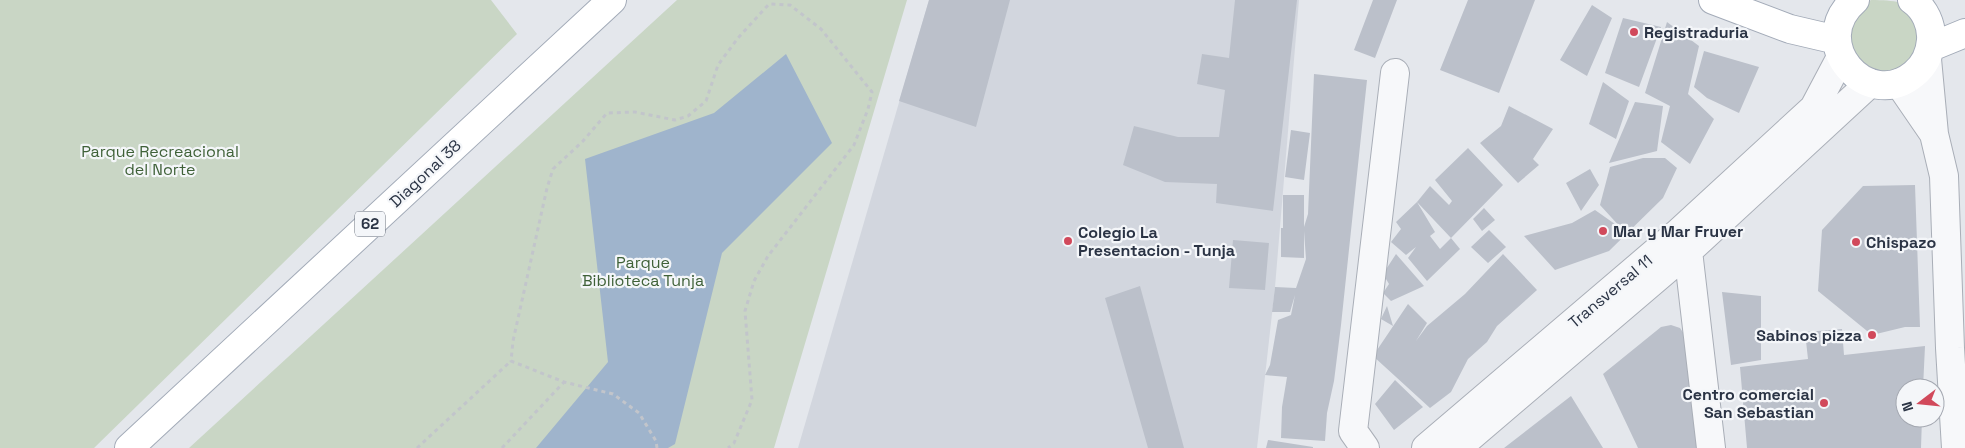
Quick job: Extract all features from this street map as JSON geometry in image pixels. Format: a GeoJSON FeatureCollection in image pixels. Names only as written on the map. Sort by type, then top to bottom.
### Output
{"type":"FeatureCollection","features":[{"type":"Feature","properties":{"kind":"main road","name":"Diagonal 38"},"geometry":{"type":"LineString","coordinates":[[129,448],[612,0]]}},
{"type":"Feature","properties":{"kind":"main road"},"geometry":{"type":"LineString","coordinates":[[1713,0],[1839,49]]}},
{"type":"Feature","properties":{"kind":"main road"},"geometry":{"type":"LineString","coordinates":[[1855,0],[1844,12],[1838,25],[1839,49],[1848,68],[1858,77],[1870,83],[1885,85],[1899,83],[1920,69],[1929,53],[1931,31],[1926,16],[1912,0]]}},
{"type":"Feature","properties":{"kind":"main road"},"geometry":{"type":"LineString","coordinates":[[1929,53],[1965,33]]}},
{"type":"Feature","properties":{"kind":"street","name":"Transversal 11"},"geometry":{"type":"LineString","coordinates":[[1426,448],[1683,243],[1814,108],[1839,49]]}},
{"type":"Feature","properties":{"kind":"street"},"geometry":{"type":"LineString","coordinates":[[1929,53],[1934,134],[1944,176],[1957,350],[1956,448]]}},
{"type":"Feature","properties":{"kind":"street"},"geometry":{"type":"LineString","coordinates":[[1365,448],[1353,431],[1395,74]]}},
{"type":"Feature","properties":{"kind":"street","name":"Transversal 11"},"geometry":{"type":"LineString","coordinates":[[1457,448],[1683,243],[1870,83]]}},
{"type":"Feature","properties":{"kind":"street"},"geometry":{"type":"LineString","coordinates":[[1899,83],[1934,134]]}},
{"type":"Feature","properties":{"kind":"street"},"geometry":{"type":"LineString","coordinates":[[1683,243],[1711,448]]}},
{"type":"Feature","properties":{"kind":"path"},"geometry":{"type":"LineString","coordinates":[[417,448],[511,361],[513,341],[553,169],[583,141],[606,113],[634,112],[676,120],[688,116],[706,101],[718,65],[738,38],[769,4],[790,5],[821,29],[872,92],[854,145],[768,256],[754,281],[745,311],[752,400],[734,443],[728,448]]}},
{"type":"Feature","properties":{"kind":"path"},"geometry":{"type":"LineString","coordinates":[[511,361],[564,382],[613,394],[639,413],[656,441],[657,448]]}},
{"type":"Feature","properties":{"kind":"path"},"geometry":{"type":"LineString","coordinates":[[502,448],[564,382]]}},
{"type":"Feature","properties":{"kind":"shaded area","name":"Colegio La Presentacion - Tunja"},"geometry":{"type":"Polygon","coordinates":[[[929,0],[1299,0],[1275,287],[1257,448],[798,448],[929,0]]]}},
{"type":"Feature","properties":{"kind":"green space","name":"Parque Recreacional del Norte"},"geometry":{"type":"Polygon","coordinates":[[[0,0],[491,0],[517,34],[94,448],[0,448],[0,0]]]}},
{"type":"Feature","properties":{"kind":"green space","name":"Parque Biblioteca Tunja"},"geometry":{"type":"Polygon","coordinates":[[[677,0],[907,0],[774,448],[189,448],[677,0]]]}},
{"type":"Feature","properties":{"kind":"green space"},"geometry":{"type":"Polygon","coordinates":[[[1871,0],[1899,2],[1908,6],[1914,11],[1919,28],[1921,55],[1881,78],[1850,58],[1850,18],[1859,8],[1871,0]]]}},
{"type":"Feature","properties":{"kind":"water"},"geometry":{"type":"Polygon","coordinates":[[[786,54],[832,143],[722,253],[675,444],[668,448],[536,448],[608,362],[585,159],[714,113],[786,54]]]}},
{"type":"Feature","properties":{"kind":"building"},"geometry":{"type":"Polygon","coordinates":[[[929,0],[1010,0],[976,127],[899,101],[929,0]]]}},
{"type":"Feature","properties":{"kind":"building"},"geometry":{"type":"Polygon","coordinates":[[[1235,0],[1297,0],[1273,211],[1216,203],[1217,184],[1165,182],[1123,165],[1134,126],[1178,137],[1219,137],[1225,90],[1197,84],[1202,54],[1229,58],[1235,0]]]}},
{"type":"Feature","properties":{"kind":"building"},"geometry":{"type":"Polygon","coordinates":[[[1373,0],[1397,0],[1375,58],[1354,50],[1373,0]]]}},
{"type":"Feature","properties":{"kind":"building"},"geometry":{"type":"Polygon","coordinates":[[[1468,0],[1535,0],[1499,93],[1440,70],[1468,0]]]}},
{"type":"Feature","properties":{"kind":"building"},"geometry":{"type":"Polygon","coordinates":[[[1592,5],[1612,18],[1587,76],[1560,60],[1592,5]]]}},
{"type":"Feature","properties":{"kind":"building"},"geometry":{"type":"Polygon","coordinates":[[[1623,18],[1661,27],[1639,87],[1605,73],[1623,18]]]}},
{"type":"Feature","properties":{"kind":"building"},"geometry":{"type":"Polygon","coordinates":[[[1667,22],[1699,46],[1688,94],[1714,119],[1690,164],[1661,142],[1670,106],[1645,93],[1667,22]]]}},
{"type":"Feature","properties":{"kind":"building"},"geometry":{"type":"Polygon","coordinates":[[[1704,51],[1759,67],[1739,113],[1707,98],[1694,87],[1704,51]]]}},
{"type":"Feature","properties":{"kind":"building"},"geometry":{"type":"Polygon","coordinates":[[[1314,74],[1367,80],[1341,325],[1334,381],[1327,413],[1325,441],[1281,438],[1282,407],[1287,377],[1265,375],[1270,365],[1278,320],[1291,315],[1295,295],[1290,312],[1272,312],[1275,287],[1296,288],[1306,259],[1304,231],[1304,258],[1281,257],[1281,228],[1283,228],[1283,195],[1304,195],[1304,227],[1308,214],[1314,74]]]}},
{"type":"Feature","properties":{"kind":"building"},"geometry":{"type":"Polygon","coordinates":[[[1603,82],[1629,101],[1616,139],[1589,124],[1603,82]]]}},
{"type":"Feature","properties":{"kind":"building"},"geometry":{"type":"Polygon","coordinates":[[[1635,102],[1663,106],[1657,151],[1609,163],[1635,102]]]}},
{"type":"Feature","properties":{"kind":"building"},"geometry":{"type":"Polygon","coordinates":[[[1509,106],[1553,129],[1533,159],[1539,165],[1518,183],[1480,143],[1501,126],[1509,106]]]}},
{"type":"Feature","properties":{"kind":"building"},"geometry":{"type":"Polygon","coordinates":[[[1291,130],[1310,133],[1304,180],[1285,177],[1291,130]]]}},
{"type":"Feature","properties":{"kind":"building"},"geometry":{"type":"Polygon","coordinates":[[[1468,148],[1503,185],[1451,238],[1417,202],[1430,186],[1449,205],[1452,201],[1435,180],[1468,148]]]}},
{"type":"Feature","properties":{"kind":"building"},"geometry":{"type":"Polygon","coordinates":[[[1643,158],[1665,158],[1677,168],[1663,198],[1609,251],[1555,270],[1524,236],[1572,223],[1595,210],[1622,229],[1600,205],[1610,167],[1643,158]]]}},
{"type":"Feature","properties":{"kind":"building"},"geometry":{"type":"Polygon","coordinates":[[[1590,169],[1599,185],[1581,211],[1566,183],[1590,169]]]}},
{"type":"Feature","properties":{"kind":"building"},"geometry":{"type":"Polygon","coordinates":[[[1915,185],[1920,327],[1905,327],[1872,335],[1818,291],[1822,230],[1863,186],[1915,185]]]}},
{"type":"Feature","properties":{"kind":"building"},"geometry":{"type":"Polygon","coordinates":[[[1417,202],[1435,232],[1430,236],[1440,249],[1451,238],[1460,249],[1427,281],[1408,258],[1416,247],[1406,255],[1391,242],[1401,229],[1396,222],[1417,202]]]}},
{"type":"Feature","properties":{"kind":"building"},"geometry":{"type":"Polygon","coordinates":[[[1484,208],[1495,220],[1482,231],[1473,219],[1484,208]]]}},
{"type":"Feature","properties":{"kind":"building"},"geometry":{"type":"Polygon","coordinates":[[[1489,230],[1506,247],[1488,263],[1471,247],[1489,230]]]}},
{"type":"Feature","properties":{"kind":"building"},"geometry":{"type":"Polygon","coordinates":[[[1233,240],[1269,243],[1265,290],[1229,288],[1233,240]]]}},
{"type":"Feature","properties":{"kind":"building"},"geometry":{"type":"Polygon","coordinates":[[[1396,254],[1424,286],[1391,301],[1383,293],[1389,284],[1383,274],[1396,254]]]}},
{"type":"Feature","properties":{"kind":"building"},"geometry":{"type":"Polygon","coordinates":[[[1503,254],[1537,290],[1497,326],[1487,342],[1468,359],[1451,392],[1430,408],[1373,356],[1408,304],[1427,323],[1416,341],[1427,326],[1465,294],[1503,254]]]}},
{"type":"Feature","properties":{"kind":"building"},"geometry":{"type":"Polygon","coordinates":[[[1140,286],[1184,448],[1148,448],[1105,298],[1140,286]]]}},
{"type":"Feature","properties":{"kind":"building"},"geometry":{"type":"Polygon","coordinates":[[[1722,292],[1761,296],[1761,360],[1731,365],[1722,292]]]}},
{"type":"Feature","properties":{"kind":"building"},"geometry":{"type":"Polygon","coordinates":[[[1387,306],[1393,326],[1381,319],[1387,306]]]}},
{"type":"Feature","properties":{"kind":"building"},"geometry":{"type":"Polygon","coordinates":[[[1671,325],[1680,328],[1684,334],[1702,448],[1638,448],[1603,374],[1661,327],[1671,325]]]}},
{"type":"Feature","properties":{"kind":"building","name":"Centro comercial San Sebastian"},"geometry":{"type":"Polygon","coordinates":[[[1842,329],[1844,355],[1925,346],[1923,378],[1895,378],[1895,428],[1922,428],[1921,448],[1747,448],[1740,367],[1808,359],[1805,332],[1842,329]]]}},
{"type":"Feature","properties":{"kind":"building"},"geometry":{"type":"Polygon","coordinates":[[[1395,380],[1423,407],[1394,430],[1375,404],[1395,380]]]}},
{"type":"Feature","properties":{"kind":"building"},"geometry":{"type":"Polygon","coordinates":[[[1571,396],[1603,448],[1504,448],[1571,396]]]}},
{"type":"Feature","properties":{"kind":"building"},"geometry":{"type":"Polygon","coordinates":[[[1268,440],[1313,447],[1313,448],[1266,448],[1268,440]]]}},
{"type":"Feature","properties":{"kind":"place","name":"Registraduria"},"geometry":{"type":"Point","coordinates":[1634,32]}},
{"type":"Feature","properties":{"kind":"place","name":"Mar y Mar Fruver"},"geometry":{"type":"Point","coordinates":[1603,231]}},
{"type":"Feature","properties":{"kind":"place","name":"Colegio La Presentacion - Tunja"},"geometry":{"type":"Point","coordinates":[1068,241]}},
{"type":"Feature","properties":{"kind":"place","name":"Chispazo"},"geometry":{"type":"Point","coordinates":[1856,242]}},
{"type":"Feature","properties":{"kind":"place","name":"Sabinos pizza"},"geometry":{"type":"Point","coordinates":[1872,335]}},
{"type":"Feature","properties":{"kind":"place","name":"Centro comercial San Sebastian"},"geometry":{"type":"Point","coordinates":[1824,403]}}]}
